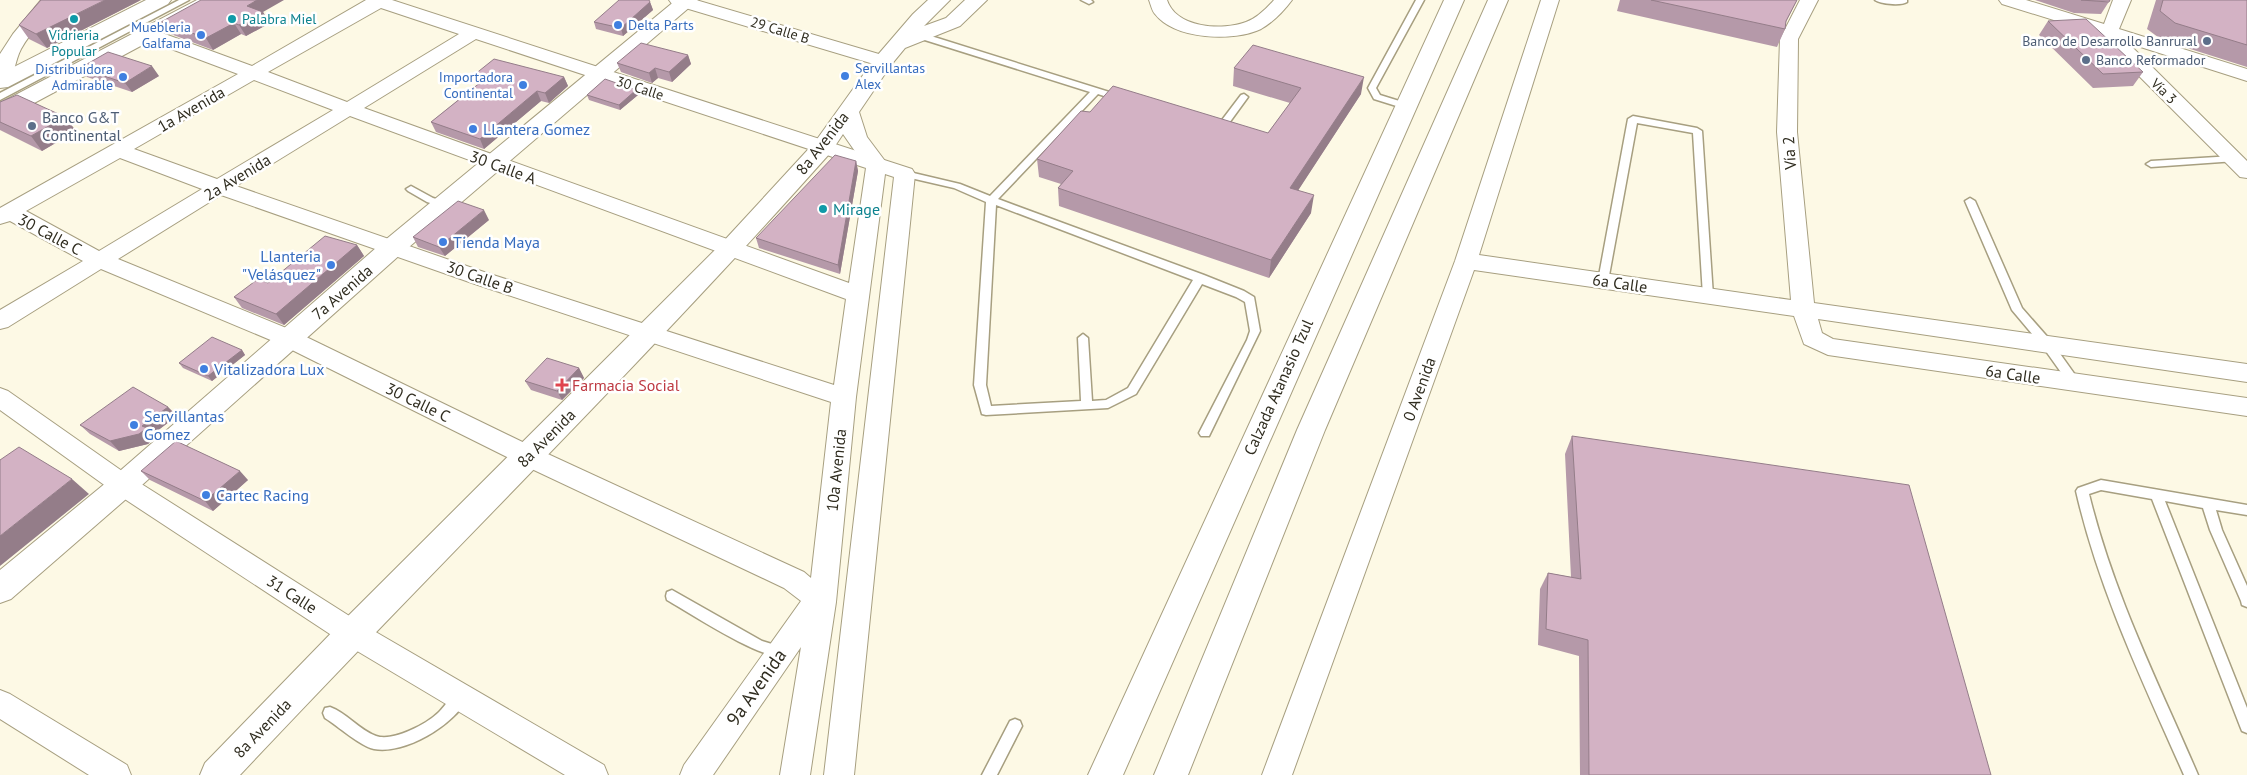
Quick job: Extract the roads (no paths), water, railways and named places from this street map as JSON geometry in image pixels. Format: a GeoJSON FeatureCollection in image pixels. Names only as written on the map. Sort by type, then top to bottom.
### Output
{"type":"FeatureCollection","features":[{"type":"Feature","properties":{"kind":"main road"},"geometry":{"type":"LineString","coordinates":[[0,87],[161,0]]}},
{"type":"Feature","properties":{"kind":"main road"},"geometry":{"type":"LineString","coordinates":[[0,112],[212,0]]}},
{"type":"Feature","properties":{"kind":"main road","name":"8a Avenida"},"geometry":{"type":"LineString","coordinates":[[217,775],[352,633],[731,249],[823,148],[847,110],[883,61],[909,37],[920,18],[940,0]]}},
{"type":"Feature","properties":{"kind":"main road","name":"8a Avenida"},"geometry":{"type":"LineString","coordinates":[[909,37],[953,22],[977,0]]}},
{"type":"Feature","properties":{"kind":"main road","name":"Calzada Atanasio Tzul"},"geometry":{"type":"LineString","coordinates":[[1105,775],[1454,0]]}},
{"type":"Feature","properties":{"kind":"main road"},"geometry":{"type":"LineString","coordinates":[[1171,775],[1311,430],[1498,0]]}},
{"type":"Feature","properties":{"kind":"main road","name":"7a Avenida"},"geometry":{"type":"LineString","coordinates":[[0,588],[123,484],[443,204],[683,1]]}},
{"type":"Feature","properties":{"kind":"main road"},"geometry":{"type":"LineString","coordinates":[[847,110],[856,138],[876,165]]}},
{"type":"Feature","properties":{"kind":"street"},"geometry":{"type":"LineString","coordinates":[[0,87],[2,69],[6,58],[16,42],[51,0]]}},
{"type":"Feature","properties":{"kind":"street","name":"30 Calle"},"geometry":{"type":"LineString","coordinates":[[379,0],[473,33],[905,174]]}},
{"type":"Feature","properties":{"kind":"street","name":"1a Avenida"},"geometry":{"type":"LineString","coordinates":[[5,215],[379,0]]}},
{"type":"Feature","properties":{"kind":"street"},"geometry":{"type":"LineString","coordinates":[[1158,0],[1162,12],[1178,23],[1203,31],[1232,31],[1254,25],[1273,12],[1283,0]]}},
{"type":"Feature","properties":{"kind":"street","name":"0 Avenida"},"geometry":{"type":"LineString","coordinates":[[1277,775],[1466,261],[1550,0]]}},
{"type":"Feature","properties":{"kind":"street","name":"Vía 2"},"geometry":{"type":"LineString","coordinates":[[1803,310],[1788,132],[1789,39],[1809,0]]}},
{"type":"Feature","properties":{"kind":"street"},"geometry":{"type":"LineString","coordinates":[[2008,0],[2247,75]]}},
{"type":"Feature","properties":{"kind":"street"},"geometry":{"type":"LineString","coordinates":[[2109,32],[2122,0]]}},
{"type":"Feature","properties":{"kind":"street","name":"29 Calle B"},"geometry":{"type":"LineString","coordinates":[[683,1],[883,61]]}},
{"type":"Feature","properties":{"kind":"street","name":"Vía 3"},"geometry":{"type":"LineString","coordinates":[[2109,32],[2132,59],[2247,172]]}},
{"type":"Feature","properties":{"kind":"street","name":"2a Avenida"},"geometry":{"type":"LineString","coordinates":[[0,320],[473,33]]}},
{"type":"Feature","properties":{"kind":"street","name":"30 Calle A"},"geometry":{"type":"LineString","coordinates":[[148,34],[347,110],[859,295]]}},
{"type":"Feature","properties":{"kind":"street","name":"30 Calle B"},"geometry":{"type":"LineString","coordinates":[[118,150],[218,188],[649,334],[844,397]]}},
{"type":"Feature","properties":{"kind":"street","name":"10a Avenida"},"geometry":{"type":"LineString","coordinates":[[795,775],[822,602],[844,397],[876,165]]}},
{"type":"Feature","properties":{"kind":"street"},"geometry":{"type":"LineString","coordinates":[[839,775],[905,174]]}},
{"type":"Feature","properties":{"kind":"street","name":"30 Calle C"},"geometry":{"type":"LineString","coordinates":[[5,215],[100,260],[288,338],[528,456],[794,580],[822,602]]}},
{"type":"Feature","properties":{"kind":"street","name":"6a Calle"},"geometry":{"type":"LineString","coordinates":[[1466,261],[2247,373]]}},
{"type":"Feature","properties":{"kind":"street","name":"6a Calle"},"geometry":{"type":"LineString","coordinates":[[1803,310],[1812,338],[1828,347],[2247,407]]}},
{"type":"Feature","properties":{"kind":"street","name":"31 Calle"},"geometry":{"type":"LineString","coordinates":[[0,397],[123,484],[352,633],[593,775]]}},
{"type":"Feature","properties":{"kind":"street","name":"9a Avenida"},"geometry":{"type":"LineString","coordinates":[[695,775],[812,608],[822,602]]}},
{"type":"Feature","properties":{"kind":"street"},"geometry":{"type":"LineString","coordinates":[[0,703],[116,775]]}},
{"type":"Feature","properties":{"kind":"lane"},"geometry":{"type":"LineString","coordinates":[[0,87],[185,0]]}},
{"type":"Feature","properties":{"kind":"lane"},"geometry":{"type":"LineString","coordinates":[[1406,106],[1377,97],[1372,88],[1420,0]]}},
{"type":"Feature","properties":{"kind":"lane"},"geometry":{"type":"LineString","coordinates":[[1879,0],[1896,3],[1903,0]]}},
{"type":"Feature","properties":{"kind":"lane"},"geometry":{"type":"LineString","coordinates":[[909,37],[1132,102]]}},
{"type":"Feature","properties":{"kind":"lane"},"geometry":{"type":"LineString","coordinates":[[1096,91],[991,200],[980,385],[986,411],[1108,404],[1132,391],[1200,278]]}},
{"type":"Feature","properties":{"kind":"lane"},"geometry":{"type":"LineString","coordinates":[[1203,123],[1221,128],[1244,98]]}},
{"type":"Feature","properties":{"kind":"lane"},"geometry":{"type":"LineString","coordinates":[[1603,281],[1633,119],[1697,131],[1708,296]]}},
{"type":"Feature","properties":{"kind":"lane"},"geometry":{"type":"LineString","coordinates":[[2151,164],[2233,159]]}},
{"type":"Feature","properties":{"kind":"lane"},"geometry":{"type":"LineString","coordinates":[[905,174],[957,186],[1200,278],[1250,300],[1255,331],[1248,349],[1205,433]]}},
{"type":"Feature","properties":{"kind":"lane"},"geometry":{"type":"LineString","coordinates":[[411,189],[430,200],[443,204]]}},
{"type":"Feature","properties":{"kind":"lane"},"geometry":{"type":"LineString","coordinates":[[1970,201],[2017,310],[2047,344],[2074,382]]}},
{"type":"Feature","properties":{"kind":"lane"},"geometry":{"type":"LineString","coordinates":[[1083,338],[1087,405]]}},
{"type":"Feature","properties":{"kind":"lane"},"geometry":{"type":"LineString","coordinates":[[2191,775],[2112,593],[2082,491],[2101,485],[2156,496],[2247,510]]}},
{"type":"Feature","properties":{"kind":"lane"},"geometry":{"type":"LineString","coordinates":[[2156,496],[2247,726]]}},
{"type":"Feature","properties":{"kind":"lane"},"geometry":{"type":"LineString","coordinates":[[2208,504],[2216,530],[2247,602]]}},
{"type":"Feature","properties":{"kind":"lane"},"geometry":{"type":"LineString","coordinates":[[672,596],[759,646],[780,652]]}},
{"type":"Feature","properties":{"kind":"lane"},"geometry":{"type":"LineString","coordinates":[[330,712],[373,742],[388,744],[420,733],[442,718],[461,697]]}},
{"type":"Feature","properties":{"kind":"lane"},"geometry":{"type":"LineString","coordinates":[[989,775],[1015,726]]}},
{"type":"Feature","properties":{"kind":"place","name":"Vidrieria Popular"},"geometry":{"type":"Point","coordinates":[74,19]}},
{"type":"Feature","properties":{"kind":"place","name":"Palabra Miel"},"geometry":{"type":"Point","coordinates":[232,19]}},
{"type":"Feature","properties":{"kind":"place","name":"Delta Parts"},"geometry":{"type":"Point","coordinates":[618,25]}},
{"type":"Feature","properties":{"kind":"place","name":"Muebleria Galfama"},"geometry":{"type":"Point","coordinates":[201,35]}},
{"type":"Feature","properties":{"kind":"place","name":"Banco de Desarrollo Banrural"},"geometry":{"type":"Point","coordinates":[2207,41]}},
{"type":"Feature","properties":{"kind":"place","name":"Banco Reformador"},"geometry":{"type":"Point","coordinates":[2086,60]}},
{"type":"Feature","properties":{"kind":"place","name":"Servillantas Alex"},"geometry":{"type":"Point","coordinates":[845,76]}},
{"type":"Feature","properties":{"kind":"place","name":"Distribuidora Admirable"},"geometry":{"type":"Point","coordinates":[123,77]}},
{"type":"Feature","properties":{"kind":"place","name":"Importadora Continental"},"geometry":{"type":"Point","coordinates":[523,85]}},
{"type":"Feature","properties":{"kind":"place","name":"Banco G&T Continental"},"geometry":{"type":"Point","coordinates":[32,126]}},
{"type":"Feature","properties":{"kind":"place","name":"Llantera Gomez"},"geometry":{"type":"Point","coordinates":[473,129]}},
{"type":"Feature","properties":{"kind":"place","name":"Mirage"},"geometry":{"type":"Point","coordinates":[823,209]}},
{"type":"Feature","properties":{"kind":"place","name":"Tienda Maya"},"geometry":{"type":"Point","coordinates":[443,242]}},
{"type":"Feature","properties":{"kind":"place","name":"Llanteria \"Velásquez\""},"geometry":{"type":"Point","coordinates":[331,265]}},
{"type":"Feature","properties":{"kind":"place","name":"Vitalizadora Lux"},"geometry":{"type":"Point","coordinates":[204,369]}},
{"type":"Feature","properties":{"kind":"place","name":"Farmacia Social"},"geometry":{"type":"Point","coordinates":[562,385]}},
{"type":"Feature","properties":{"kind":"place","name":"Servillantas Gomez"},"geometry":{"type":"Point","coordinates":[134,425]}},
{"type":"Feature","properties":{"kind":"place","name":"Cartec Racing"},"geometry":{"type":"Point","coordinates":[206,495]}}]}
